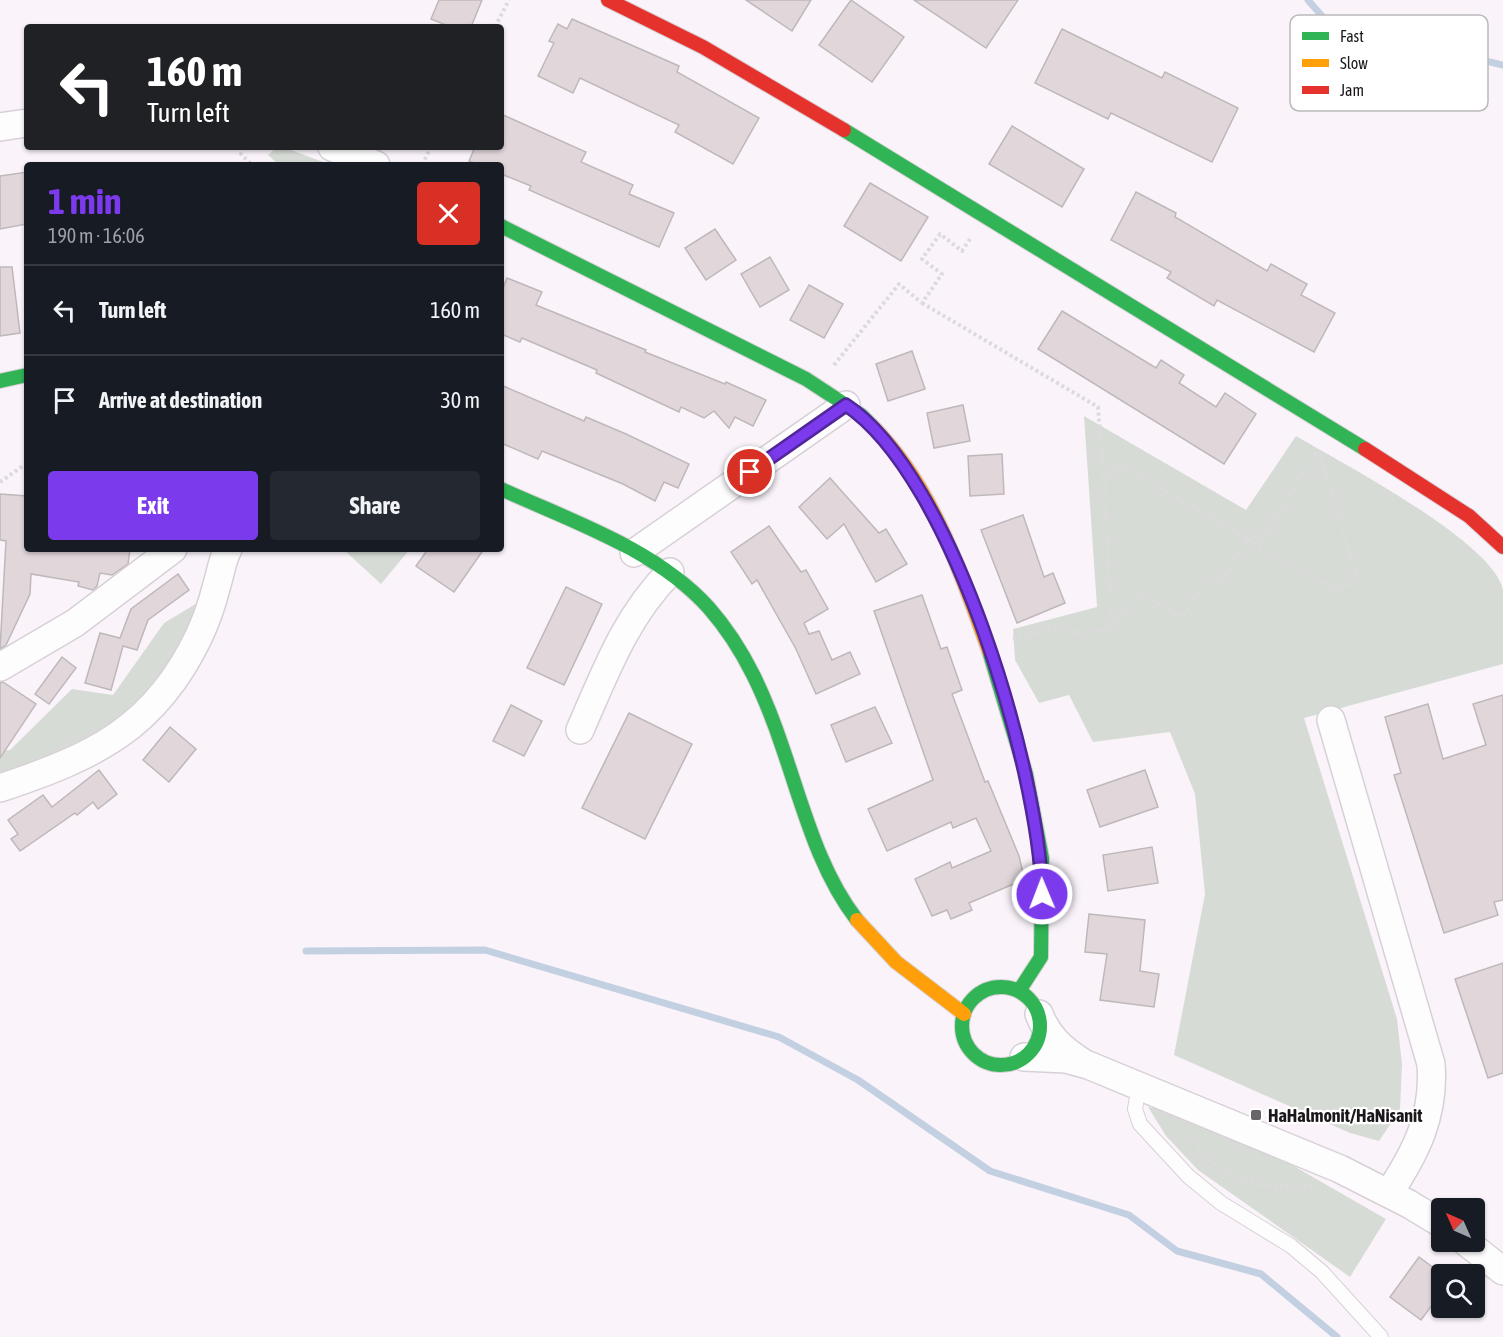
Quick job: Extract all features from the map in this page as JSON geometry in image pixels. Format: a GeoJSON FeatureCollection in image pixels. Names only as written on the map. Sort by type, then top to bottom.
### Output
{"type":"FeatureCollection","features":[{"type":"Feature","properties":{"kind":"street"},"geometry":{"type":"LineString","coordinates":[[608,0],[730,62],[1331,428],[1455,506],[1503,547]]}},
{"type":"Feature","properties":{"kind":"street"},"geometry":{"type":"LineString","coordinates":[[0,127],[24,123]]}},
{"type":"Feature","properties":{"kind":"street"},"geometry":{"type":"LineString","coordinates":[[339,150],[368,162]]}},
{"type":"Feature","properties":{"kind":"street"},"geometry":{"type":"LineString","coordinates":[[504,228],[817,386],[861,415],[889,443],[916,482],[937,520],[988,646],[1026,774],[1041,858],[1041,957],[1019,992]]}},
{"type":"Feature","properties":{"kind":"street"},"geometry":{"type":"LineString","coordinates":[[0,381],[24,376]]}},
{"type":"Feature","properties":{"kind":"street"},"geometry":{"type":"LineString","coordinates":[[634,553],[846,405]]}},
{"type":"Feature","properties":{"kind":"street"},"geometry":{"type":"LineString","coordinates":[[504,490],[670,572],[721,622],[751,668],[824,863],[851,912],[901,967],[964,1014]]}},
{"type":"Feature","properties":{"kind":"street"},"geometry":{"type":"LineString","coordinates":[[0,667],[75,623],[169,552]]}},
{"type":"Feature","properties":{"kind":"street"},"geometry":{"type":"LineString","coordinates":[[0,788],[95,752],[135,724],[159,700],[180,672],[200,635],[215,595],[224,552]]}},
{"type":"Feature","properties":{"kind":"street"},"geometry":{"type":"LineString","coordinates":[[580,730],[623,634],[646,598],[670,572]]}},
{"type":"Feature","properties":{"kind":"street"},"geometry":{"type":"LineString","coordinates":[[1331,720],[1431,1064],[1432,1092],[1427,1120],[1416,1148],[1389,1193]]}},
{"type":"Feature","properties":{"kind":"street"},"geometry":{"type":"LineString","coordinates":[[1088,1065],[1054,1041],[1045,1029],[1033,1003],[1019,992],[1002,987],[984,992],[970,1004],[964,1014],[964,1038],[979,1058],[1001,1065],[1024,1057],[1066,1059],[1088,1065],[1354,1176],[1431,1218]]}},
{"type":"Feature","properties":{"kind":"street"},"geometry":{"type":"LineString","coordinates":[[1024,1057],[1036,1044],[1040,1026],[1039,1014]]}},
{"type":"Feature","properties":{"kind":"street"},"geometry":{"type":"LineString","coordinates":[[1479,1252],[1503,1271]]}},
{"type":"Feature","properties":{"kind":"lane"},"geometry":{"type":"LineString","coordinates":[[1139,1086],[1135,1109],[1140,1124],[1188,1176],[1221,1203],[1291,1246],[1322,1272],[1381,1337]]}},
{"type":"Feature","properties":{"kind":"path"},"geometry":{"type":"LineString","coordinates":[[497,24],[509,0]]}},
{"type":"Feature","properties":{"kind":"path"},"geometry":{"type":"LineString","coordinates":[[922,303],[942,274],[922,259],[940,234],[963,251],[984,216]]}},
{"type":"Feature","properties":{"kind":"path"},"geometry":{"type":"LineString","coordinates":[[817,386],[899,284],[922,303],[1098,407],[1112,629]]}},
{"type":"Feature","properties":{"kind":"path"},"geometry":{"type":"LineString","coordinates":[[1104,486],[1109,474],[1116,467],[1124,466],[1334,590],[1351,585],[1356,575],[1321,458],[1331,428]]}},
{"type":"Feature","properties":{"kind":"path"},"geometry":{"type":"LineString","coordinates":[[988,646],[1054,628],[1082,633],[1112,629],[1140,593],[1182,617],[1208,579],[1220,583],[1251,533],[1263,539],[1331,428]]}},
{"type":"Feature","properties":{"kind":"path"},"geometry":{"type":"LineString","coordinates":[[0,482],[24,466]]}},
{"type":"Feature","properties":{"kind":"path"},"geometry":{"type":"LineString","coordinates":[[1190,1107],[1189,1127],[1195,1142],[1218,1166],[1234,1175],[1259,1185],[1278,1187],[1312,1186],[1354,1176]]}},
{"type":"Feature","properties":{"kind":"shaded area"},"geometry":{"type":"Polygon","coordinates":[[[274,150],[291,150],[323,162],[276,162],[268,155],[274,150]]]}},
{"type":"Feature","properties":{"kind":"shaded area"},"geometry":{"type":"Polygon","coordinates":[[[1084,416],[1246,510],[1296,436],[1378,483],[1445,527],[1473,549],[1493,571],[1503,590],[1503,664],[1304,718],[1397,1019],[1402,1064],[1400,1110],[1379,1141],[1350,1133],[1174,1055],[1205,894],[1195,794],[1170,732],[1093,742],[1069,695],[1039,703],[1015,660],[1013,629],[1097,607],[1084,416]]]}},
{"type":"Feature","properties":{"kind":"shaded area"},"geometry":{"type":"Polygon","coordinates":[[[346,552],[408,552],[381,584],[346,552]]]}},
{"type":"Feature","properties":{"kind":"shaded area"},"geometry":{"type":"Polygon","coordinates":[[[204,599],[168,671],[149,696],[132,710],[88,737],[0,776],[0,751],[10,750],[72,689],[113,695],[164,623],[204,599]]]}},
{"type":"Feature","properties":{"kind":"shaded area"},"geometry":{"type":"Polygon","coordinates":[[[1148,1107],[1170,1111],[1278,1157],[1386,1219],[1350,1277],[1198,1170],[1166,1136],[1148,1107]]]}},
{"type":"Feature","properties":{"kind":"building"},"geometry":{"type":"Polygon","coordinates":[[[439,0],[482,0],[472,24],[444,24],[431,19],[439,0]]]}},
{"type":"Feature","properties":{"kind":"building"},"geometry":{"type":"Polygon","coordinates":[[[746,0],[811,0],[792,31],[746,0]]]}},
{"type":"Feature","properties":{"kind":"building"},"geometry":{"type":"Polygon","coordinates":[[[851,0],[904,37],[872,82],[819,45],[851,0]]]}},
{"type":"Feature","properties":{"kind":"building"},"geometry":{"type":"Polygon","coordinates":[[[914,0],[1018,0],[986,48],[914,0]]]}},
{"type":"Feature","properties":{"kind":"building"},"geometry":{"type":"Polygon","coordinates":[[[572,19],[679,66],[677,72],[759,118],[733,164],[675,132],[679,125],[580,78],[573,93],[538,76],[554,43],[549,41],[558,24],[567,29],[572,19]]]}},
{"type":"Feature","properties":{"kind":"building"},"geometry":{"type":"Polygon","coordinates":[[[1062,29],[1162,78],[1165,72],[1238,108],[1212,162],[1111,113],[1108,119],[1035,83],[1062,29]]]}},
{"type":"Feature","properties":{"kind":"building"},"geometry":{"type":"Polygon","coordinates":[[[504,115],[586,152],[581,162],[633,185],[629,194],[674,213],[659,247],[529,190],[531,186],[504,175],[504,162],[469,161],[474,150],[504,150],[504,115]]]}},
{"type":"Feature","properties":{"kind":"building"},"geometry":{"type":"Polygon","coordinates":[[[1012,126],[1084,169],[1062,207],[989,164],[1012,126]]]}},
{"type":"Feature","properties":{"kind":"building"},"geometry":{"type":"Polygon","coordinates":[[[24,172],[24,225],[0,229],[0,176],[24,172]]]}},
{"type":"Feature","properties":{"kind":"building"},"geometry":{"type":"Polygon","coordinates":[[[870,183],[928,217],[901,261],[844,226],[870,183]]]}},
{"type":"Feature","properties":{"kind":"building"},"geometry":{"type":"Polygon","coordinates":[[[1136,192],[1176,213],[1175,217],[1267,271],[1271,264],[1307,284],[1301,295],[1335,313],[1314,352],[1217,300],[1214,306],[1167,278],[1171,272],[1111,240],[1136,192]]]}},
{"type":"Feature","properties":{"kind":"building"},"geometry":{"type":"Polygon","coordinates":[[[715,229],[736,260],[706,280],[685,248],[715,229]]]}},
{"type":"Feature","properties":{"kind":"building"},"geometry":{"type":"Polygon","coordinates":[[[770,257],[789,290],[760,307],[741,274],[770,257]]]}},
{"type":"Feature","properties":{"kind":"building"},"geometry":{"type":"Polygon","coordinates":[[[0,267],[12,267],[20,333],[0,336],[0,267]]]}},
{"type":"Feature","properties":{"kind":"building"},"geometry":{"type":"Polygon","coordinates":[[[507,278],[542,292],[536,305],[646,350],[645,352],[725,384],[726,382],[766,400],[753,426],[735,417],[729,428],[714,411],[704,418],[681,407],[679,412],[596,373],[597,370],[522,338],[520,342],[504,335],[504,286],[507,278]]]}},
{"type":"Feature","properties":{"kind":"building"},"geometry":{"type":"Polygon","coordinates":[[[809,285],[843,304],[824,338],[790,320],[809,285]]]}},
{"type":"Feature","properties":{"kind":"building"},"geometry":{"type":"Polygon","coordinates":[[[1062,311],[1156,368],[1161,360],[1184,375],[1179,383],[1216,407],[1225,393],[1256,414],[1224,464],[1038,349],[1062,311]]]}},
{"type":"Feature","properties":{"kind":"building"},"geometry":{"type":"Polygon","coordinates":[[[912,351],[925,389],[888,401],[876,364],[912,351]]]}},
{"type":"Feature","properties":{"kind":"building"},"geometry":{"type":"Polygon","coordinates":[[[504,386],[584,421],[586,417],[689,464],[678,488],[664,482],[655,501],[623,484],[542,451],[538,459],[504,444],[504,386]]]}},
{"type":"Feature","properties":{"kind":"building"},"geometry":{"type":"Polygon","coordinates":[[[963,405],[970,441],[934,448],[927,413],[963,405]]]}},
{"type":"Feature","properties":{"kind":"building"},"geometry":{"type":"Polygon","coordinates":[[[1002,454],[1004,494],[970,496],[968,456],[1002,454]]]}},
{"type":"Feature","properties":{"kind":"building"},"geometry":{"type":"Polygon","coordinates":[[[830,478],[879,533],[886,529],[907,564],[876,582],[844,524],[827,539],[799,507],[830,478]]]}},
{"type":"Feature","properties":{"kind":"building"},"geometry":{"type":"Polygon","coordinates":[[[0,494],[24,496],[24,552],[130,552],[128,564],[112,575],[100,573],[97,586],[93,590],[78,586],[79,582],[31,574],[30,594],[6,645],[0,649],[6,541],[0,540],[0,494]]]}},
{"type":"Feature","properties":{"kind":"building"},"geometry":{"type":"Polygon","coordinates":[[[1023,515],[1044,577],[1053,573],[1065,603],[1017,623],[981,530],[1023,515]]]}},
{"type":"Feature","properties":{"kind":"building"},"geometry":{"type":"Polygon","coordinates":[[[769,526],[801,572],[806,570],[828,609],[804,623],[809,634],[819,631],[832,660],[850,652],[860,674],[816,694],[796,649],[757,580],[752,584],[731,552],[769,526]]]}},
{"type":"Feature","properties":{"kind":"building"},"geometry":{"type":"Polygon","coordinates":[[[426,552],[482,552],[454,592],[416,566],[426,552]]]}},
{"type":"Feature","properties":{"kind":"building"},"geometry":{"type":"Polygon","coordinates":[[[178,574],[189,590],[148,620],[137,650],[123,646],[111,690],[85,683],[100,633],[120,638],[131,609],[178,574]]]}},
{"type":"Feature","properties":{"kind":"building"},"geometry":{"type":"Polygon","coordinates":[[[566,587],[602,604],[564,685],[527,668],[566,587]]]}},
{"type":"Feature","properties":{"kind":"building"},"geometry":{"type":"Polygon","coordinates":[[[922,595],[941,649],[947,647],[962,690],[952,694],[985,782],[988,781],[1019,856],[1023,873],[1023,880],[969,903],[972,910],[951,919],[947,910],[932,916],[915,879],[950,862],[952,868],[991,851],[976,818],[953,828],[951,822],[887,851],[868,809],[933,780],[874,611],[922,595]]]}},
{"type":"Feature","properties":{"kind":"building"},"geometry":{"type":"Polygon","coordinates":[[[62,657],[76,668],[49,704],[35,694],[62,657]]]}},
{"type":"Feature","properties":{"kind":"building"},"geometry":{"type":"Polygon","coordinates":[[[3,682],[36,704],[0,758],[0,683],[3,682]]]}},
{"type":"Feature","properties":{"kind":"building"},"geometry":{"type":"Polygon","coordinates":[[[1503,695],[1503,900],[1494,902],[1498,915],[1444,933],[1394,775],[1401,773],[1385,717],[1428,704],[1443,759],[1486,745],[1473,704],[1503,695]]]}},
{"type":"Feature","properties":{"kind":"building"},"geometry":{"type":"Polygon","coordinates":[[[511,705],[542,721],[524,756],[493,741],[511,705]]]}},
{"type":"Feature","properties":{"kind":"building"},"geometry":{"type":"Polygon","coordinates":[[[875,707],[892,743],[846,762],[831,725],[875,707]]]}},
{"type":"Feature","properties":{"kind":"building"},"geometry":{"type":"Polygon","coordinates":[[[629,713],[692,744],[645,839],[582,808],[629,713]]]}},
{"type":"Feature","properties":{"kind":"building"},"geometry":{"type":"Polygon","coordinates":[[[170,727],[196,749],[169,782],[143,760],[170,727]]]}},
{"type":"Feature","properties":{"kind":"building"},"geometry":{"type":"Polygon","coordinates":[[[99,770],[117,794],[98,809],[93,802],[77,815],[75,813],[20,851],[11,839],[18,834],[8,820],[43,795],[52,807],[99,770]]]}},
{"type":"Feature","properties":{"kind":"building"},"geometry":{"type":"Polygon","coordinates":[[[1145,770],[1158,807],[1100,827],[1087,790],[1145,770]]]}},
{"type":"Feature","properties":{"kind":"building"},"geometry":{"type":"Polygon","coordinates":[[[1152,847],[1158,883],[1108,891],[1103,855],[1152,847]]]}},
{"type":"Feature","properties":{"kind":"building"},"geometry":{"type":"Polygon","coordinates":[[[1089,914],[1145,920],[1140,971],[1159,974],[1154,1007],[1100,1000],[1107,954],[1085,952],[1089,914]]]}},
{"type":"Feature","properties":{"kind":"building"},"geometry":{"type":"Polygon","coordinates":[[[1503,963],[1503,1073],[1488,1078],[1455,979],[1503,963]]]}},
{"type":"Feature","properties":{"kind":"building"},"geometry":{"type":"Polygon","coordinates":[[[1419,1257],[1431,1266],[1431,1307],[1421,1320],[1390,1297],[1419,1257]]]}},
{"type":"Feature","properties":{"kind":"waterway"},"geometry":{"type":"LineString","coordinates":[[1308,0],[1321,15]]}},
{"type":"Feature","properties":{"kind":"waterway"},"geometry":{"type":"LineString","coordinates":[[1488,61],[1503,65]]}},
{"type":"Feature","properties":{"kind":"waterway"},"geometry":{"type":"LineString","coordinates":[[306,951],[485,950],[779,1037],[858,1080],[990,1171],[1129,1215],[1177,1251],[1261,1274],[1337,1337]]}},
{"type":"Feature","properties":{"kind":"traffic: fast"},"geometry":{"type":"LineString","coordinates":[[844,130],[1365,449]]}},
{"type":"Feature","properties":{"kind":"traffic: fast"},"geometry":{"type":"LineString","coordinates":[[504,228],[806,379],[861,415],[873,427]]}},
{"type":"Feature","properties":{"kind":"traffic: fast"},"geometry":{"type":"LineString","coordinates":[[0,381],[24,376]]}},
{"type":"Feature","properties":{"kind":"traffic: fast"},"geometry":{"type":"LineString","coordinates":[[504,490],[584,525],[638,553],[688,587],[709,608],[744,657],[762,693],[822,860],[832,881],[857,920]]}},
{"type":"Feature","properties":{"kind":"traffic: fast"},"geometry":{"type":"LineString","coordinates":[[989,651],[1026,774],[1042,858],[1041,957],[1019,991]]}},
{"type":"Feature","properties":{"kind":"traffic: fast"},"geometry":{"type":"LineString","coordinates":[[1001,987],[1016,990],[1028,999],[1037,1011],[1040,1026],[1037,1041],[1028,1053],[1016,1062],[1001,1065],[986,1062],[974,1053],[965,1041],[962,1026],[965,1011],[974,999],[986,990],[1001,987]]}},
{"type":"Feature","properties":{"kind":"traffic: slow"},"geometry":{"type":"LineString","coordinates":[[873,427],[894,451],[929,504],[956,562],[989,651]]}},
{"type":"Feature","properties":{"kind":"traffic: slow"},"geometry":{"type":"LineString","coordinates":[[857,920],[896,962],[964,1014]]}},
{"type":"Feature","properties":{"kind":"traffic: jam"},"geometry":{"type":"LineString","coordinates":[[608,0],[703,47],[844,130]]}},
{"type":"Feature","properties":{"kind":"traffic: jam"},"geometry":{"type":"LineString","coordinates":[[1365,449],[1469,516],[1503,547]]}},
{"type":"Feature","properties":{"kind":"place","name":"HaHalmonit/HaNisanit"},"geometry":{"type":"Point","coordinates":[1256,1115]}},
{"type":"Feature","properties":{"kind":"route"},"geometry":{"type":"LineString","coordinates":[[750,472],[846,405],[861,415],[889,443],[916,482],[937,520],[973,606],[999,678],[1026,774],[1041,858],[1042,894]]}}]}
